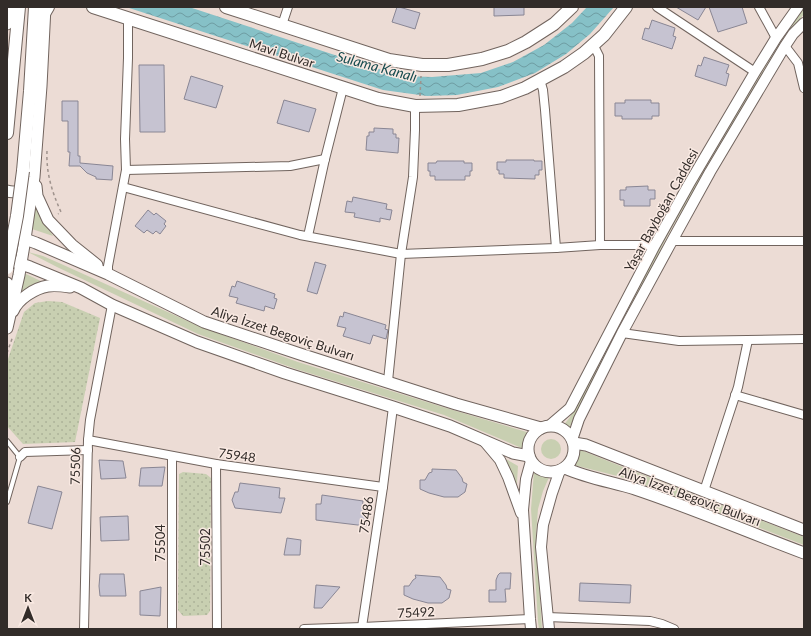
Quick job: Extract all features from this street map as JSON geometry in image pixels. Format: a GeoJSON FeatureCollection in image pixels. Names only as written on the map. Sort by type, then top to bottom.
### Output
{"type":"FeatureCollection","features":[{"type":"Feature","properties":{"kind":"main road"},"geometry":{"type":"LineString","coordinates":[[7,24],[9,7]]}},
{"type":"Feature","properties":{"kind":"main road"},"geometry":{"type":"LineString","coordinates":[[7,133],[19,7]]}},
{"type":"Feature","properties":{"kind":"main road","name":"Mavi Bulvar"},"geometry":{"type":"LineString","coordinates":[[93,7],[378,98],[418,103],[458,105],[501,97],[525,88],[564,67],[584,53],[604,35],[626,7]]}},
{"type":"Feature","properties":{"kind":"main road","name":"Mavi Bulvar"},"geometry":{"type":"LineString","coordinates":[[226,7],[389,60],[422,65],[448,65],[482,59],[508,51],[526,42],[554,24],[572,7]]}},
{"type":"Feature","properties":{"kind":"main road"},"geometry":{"type":"LineString","coordinates":[[7,327],[25,239],[34,177],[41,86],[43,8]]}},
{"type":"Feature","properties":{"kind":"main road"},"geometry":{"type":"LineString","coordinates":[[7,268],[17,216],[23,171],[30,90],[43,8]]}},
{"type":"Feature","properties":{"kind":"main road"},"geometry":{"type":"LineString","coordinates":[[7,191],[17,191],[25,188],[33,177],[35,165]]}},
{"type":"Feature","properties":{"kind":"main road"},"geometry":{"type":"LineString","coordinates":[[34,177],[37,196],[48,220],[72,245],[108,274]]}},
{"type":"Feature","properties":{"kind":"main road","name":"Aliya İzzet Begoviç Bulvarı"},"geometry":{"type":"LineString","coordinates":[[7,234],[25,239],[108,274],[204,322],[456,404],[545,427]]}},
{"type":"Feature","properties":{"kind":"main road"},"geometry":{"type":"LineString","coordinates":[[7,259],[81,288],[112,305],[197,342],[285,373],[450,426],[513,453],[530,458]]}},
{"type":"Feature","properties":{"kind":"main road"},"geometry":{"type":"LineString","coordinates":[[7,283],[12,295],[12,306]]}},
{"type":"Feature","properties":{"kind":"main road"},"geometry":{"type":"LineString","coordinates":[[7,327],[16,306],[28,294],[47,286],[81,288]]}},
{"type":"Feature","properties":{"kind":"main road"},"geometry":{"type":"LineString","coordinates":[[545,427],[560,428],[568,434],[573,442],[574,454],[571,460],[562,469],[554,472],[547,472],[533,464],[528,451],[528,444],[535,432],[545,427]]}},
{"type":"Feature","properties":{"kind":"main road","name":"Aliya İzzet Begoviç Bulvarı"},"geometry":{"type":"LineString","coordinates":[[573,442],[586,445],[804,530]]}},
{"type":"Feature","properties":{"kind":"main road","name":"Aliya İzzet Begoviç Bulvarı"},"geometry":{"type":"LineString","coordinates":[[562,469],[634,489],[683,506],[804,553]]}},
{"type":"Feature","properties":{"kind":"street"},"geometry":{"type":"LineString","coordinates":[[282,25],[288,7]]}},
{"type":"Feature","properties":{"kind":"street"},"geometry":{"type":"LineString","coordinates":[[656,7],[755,72]]}},
{"type":"Feature","properties":{"kind":"street"},"geometry":{"type":"LineString","coordinates":[[759,7],[776,38]]}},
{"type":"Feature","properties":{"kind":"street","name":"Yaşar Bayboğan Caddesi"},"geometry":{"type":"LineString","coordinates":[[545,427],[570,408],[655,245],[689,184],[755,72],[776,38],[798,7]]}},
{"type":"Feature","properties":{"kind":"street"},"geometry":{"type":"LineString","coordinates":[[108,274],[108,266],[126,170],[125,139],[128,19]]}},
{"type":"Feature","properties":{"kind":"street","name":"Yaşar Bayboğan Caddesi"},"geometry":{"type":"LineString","coordinates":[[573,442],[579,419],[622,333],[710,172],[785,46],[793,34],[804,23]]}},
{"type":"Feature","properties":{"kind":"street"},"geometry":{"type":"LineString","coordinates":[[593,44],[599,56],[600,245]]}},
{"type":"Feature","properties":{"kind":"street"},"geometry":{"type":"LineString","coordinates":[[785,46],[798,63],[804,88]]}},
{"type":"Feature","properties":{"kind":"street"},"geometry":{"type":"LineString","coordinates":[[540,80],[543,90],[545,110],[556,248]]}},
{"type":"Feature","properties":{"kind":"street"},"geometry":{"type":"LineString","coordinates":[[308,236],[343,88]]}},
{"type":"Feature","properties":{"kind":"street"},"geometry":{"type":"LineString","coordinates":[[388,381],[401,254],[413,177],[418,103]]}},
{"type":"Feature","properties":{"kind":"street"},"geometry":{"type":"LineString","coordinates":[[126,170],[290,166],[325,159]]}},
{"type":"Feature","properties":{"kind":"street"},"geometry":{"type":"LineString","coordinates":[[123,187],[308,236],[401,254],[600,245],[655,245]]}},
{"type":"Feature","properties":{"kind":"street"},"geometry":{"type":"LineString","coordinates":[[672,241],[804,241]]}},
{"type":"Feature","properties":{"kind":"street","name":"75506"},"geometry":{"type":"LineString","coordinates":[[84,629],[88,440],[90,420],[112,305]]}},
{"type":"Feature","properties":{"kind":"street"},"geometry":{"type":"LineString","coordinates":[[622,333],[679,341],[804,339]]}},
{"type":"Feature","properties":{"kind":"street"},"geometry":{"type":"LineString","coordinates":[[704,491],[738,387],[748,340]]}},
{"type":"Feature","properties":{"kind":"street"},"geometry":{"type":"LineString","coordinates":[[735,396],[804,415]]}},
{"type":"Feature","properties":{"kind":"street","name":"75486"},"geometry":{"type":"LineString","coordinates":[[366,628],[393,407]]}},
{"type":"Feature","properties":{"kind":"street","name":"75948"},"geometry":{"type":"LineString","coordinates":[[88,440],[216,464],[383,487]]}},
{"type":"Feature","properties":{"kind":"street"},"geometry":{"type":"LineString","coordinates":[[484,441],[500,460],[508,477],[524,521]]}},
{"type":"Feature","properties":{"kind":"street"},"geometry":{"type":"LineString","coordinates":[[20,457],[25,452],[88,450]]}},
{"type":"Feature","properties":{"kind":"street","name":"75504"},"geometry":{"type":"LineString","coordinates":[[172,456],[172,629]]}},
{"type":"Feature","properties":{"kind":"street"},"geometry":{"type":"LineString","coordinates":[[530,458],[523,510],[530,624]]}},
{"type":"Feature","properties":{"kind":"street","name":"75502"},"geometry":{"type":"LineString","coordinates":[[216,464],[217,629]]}},
{"type":"Feature","properties":{"kind":"street"},"geometry":{"type":"LineString","coordinates":[[549,629],[542,547],[543,525],[552,493],[562,469]]}},
{"type":"Feature","properties":{"kind":"street"},"geometry":{"type":"LineString","coordinates":[[547,617],[650,621],[674,629]]}},
{"type":"Feature","properties":{"kind":"street","name":"75492"},"geometry":{"type":"LineString","coordinates":[[304,629],[530,624]]}},
{"type":"Feature","properties":{"kind":"lane"},"geometry":{"type":"LineString","coordinates":[[7,442],[20,457],[7,502]]}},
{"type":"Feature","properties":{"kind":"path"},"geometry":{"type":"LineString","coordinates":[[418,103],[421,70]]}},
{"type":"Feature","properties":{"kind":"path"},"geometry":{"type":"LineString","coordinates":[[47,146],[49,180],[54,197],[61,212],[58,214]]}},
{"type":"Feature","properties":{"kind":"green space"},"geometry":{"type":"Polygon","coordinates":[[[804,8],[804,14],[790,31],[767,66],[669,233],[569,428],[563,426],[570,417],[587,387],[668,232],[722,138],[788,29],[804,8]]]}},
{"type":"Feature","properties":{"kind":"green space"},"geometry":{"type":"Polygon","coordinates":[[[35,200],[43,219],[53,236],[32,229],[35,200]]]}},
{"type":"Feature","properties":{"kind":"green space"},"geometry":{"type":"Polygon","coordinates":[[[28,252],[43,256],[201,327],[298,362],[530,433],[526,440],[524,449],[444,415],[296,369],[198,334],[28,252]]]}},
{"type":"Feature","properties":{"kind":"green space"},"geometry":{"type":"Polygon","coordinates":[[[24,273],[47,284],[21,294],[24,273]]]}},
{"type":"Feature","properties":{"kind":"green space"},"geometry":{"type":"Polygon","coordinates":[[[48,301],[62,302],[100,318],[75,442],[23,444],[7,426],[7,362],[24,312],[35,303],[48,301]]]}},
{"type":"Feature","properties":{"kind":"green space"},"geometry":{"type":"Polygon","coordinates":[[[547,439],[555,439],[561,445],[561,453],[555,459],[547,459],[541,453],[541,445],[547,439]]]}},
{"type":"Feature","properties":{"kind":"green space"},"geometry":{"type":"Polygon","coordinates":[[[578,449],[804,537],[804,545],[625,478],[574,465],[578,457],[578,449]]]}},
{"type":"Feature","properties":{"kind":"green space"},"geometry":{"type":"Polygon","coordinates":[[[506,459],[518,466],[516,498],[513,477],[506,459]]]}},
{"type":"Feature","properties":{"kind":"green space"},"geometry":{"type":"Polygon","coordinates":[[[534,471],[550,475],[543,491],[538,509],[536,535],[542,629],[539,629],[538,622],[531,509],[534,471]]]}},
{"type":"Feature","properties":{"kind":"green space"},"geometry":{"type":"Polygon","coordinates":[[[183,472],[206,474],[211,478],[210,611],[207,615],[183,616],[178,610],[179,474],[183,472]]]}},
{"type":"Feature","properties":{"kind":"water"},"geometry":{"type":"Polygon","coordinates":[[[126,7],[189,7],[402,76],[432,77],[481,73],[513,62],[544,45],[572,23],[587,7],[614,7],[590,34],[566,54],[535,73],[498,87],[457,95],[427,96],[383,90],[126,7]]]}},
{"type":"Feature","properties":{"kind":"building"},"geometry":{"type":"Polygon","coordinates":[[[397,7],[420,13],[415,29],[392,22],[397,7]]]}},
{"type":"Feature","properties":{"kind":"building"},"geometry":{"type":"Polygon","coordinates":[[[494,7],[524,7],[524,15],[494,16],[494,7]]]}},
{"type":"Feature","properties":{"kind":"building"},"geometry":{"type":"Polygon","coordinates":[[[676,7],[706,7],[698,20],[676,7]]]}},
{"type":"Feature","properties":{"kind":"building"},"geometry":{"type":"Polygon","coordinates":[[[709,7],[742,7],[747,23],[718,32],[709,7]]]}},
{"type":"Feature","properties":{"kind":"building"},"geometry":{"type":"Polygon","coordinates":[[[652,20],[675,28],[673,36],[676,37],[672,49],[642,39],[645,28],[649,29],[652,20]]]}},
{"type":"Feature","properties":{"kind":"building"},"geometry":{"type":"Polygon","coordinates":[[[704,57],[729,65],[726,73],[729,74],[726,86],[695,76],[698,65],[701,66],[704,57]]]}},
{"type":"Feature","properties":{"kind":"building"},"geometry":{"type":"Polygon","coordinates":[[[139,65],[164,65],[165,132],[140,132],[139,65]]]}},
{"type":"Feature","properties":{"kind":"building"},"geometry":{"type":"Polygon","coordinates":[[[191,76],[223,86],[216,108],[184,99],[191,76]]]}},
{"type":"Feature","properties":{"kind":"building"},"geometry":{"type":"Polygon","coordinates":[[[284,100],[316,109],[309,132],[277,123],[284,100]]]}},
{"type":"Feature","properties":{"kind":"building"},"geometry":{"type":"Polygon","coordinates":[[[625,100],[651,100],[651,103],[659,103],[659,116],[652,116],[652,119],[622,119],[622,116],[615,116],[615,103],[625,103],[625,100]]]}},
{"type":"Feature","properties":{"kind":"building"},"geometry":{"type":"Polygon","coordinates":[[[62,101],[78,101],[78,156],[80,156],[80,163],[113,166],[112,180],[96,179],[96,177],[87,173],[80,166],[69,166],[70,152],[68,152],[68,121],[62,121],[62,101]]]}},
{"type":"Feature","properties":{"kind":"building"},"geometry":{"type":"Polygon","coordinates":[[[374,128],[393,129],[393,134],[396,134],[396,138],[399,138],[398,153],[366,150],[367,136],[369,136],[369,132],[374,132],[374,128]]]}},
{"type":"Feature","properties":{"kind":"building"},"geometry":{"type":"Polygon","coordinates":[[[506,160],[542,161],[542,170],[539,170],[539,175],[535,175],[535,179],[504,178],[504,174],[499,174],[499,170],[497,170],[497,162],[506,162],[506,160]]]}},
{"type":"Feature","properties":{"kind":"building"},"geometry":{"type":"Polygon","coordinates":[[[437,161],[464,161],[464,163],[472,163],[472,171],[470,171],[470,176],[465,176],[465,180],[435,180],[435,176],[430,176],[430,171],[428,171],[428,163],[436,163],[437,161]]]}},
{"type":"Feature","properties":{"kind":"building"},"geometry":{"type":"Polygon","coordinates":[[[648,186],[648,190],[655,190],[655,199],[650,199],[650,206],[624,206],[624,200],[620,200],[620,190],[626,190],[626,187],[648,186]]]}},
{"type":"Feature","properties":{"kind":"building"},"geometry":{"type":"Polygon","coordinates":[[[353,197],[387,204],[386,209],[392,210],[390,220],[380,218],[380,222],[354,217],[355,213],[345,212],[347,201],[352,202],[353,197]]]}},
{"type":"Feature","properties":{"kind":"building"},"geometry":{"type":"Polygon","coordinates":[[[148,210],[154,215],[156,213],[166,221],[164,224],[166,226],[160,234],[156,231],[153,234],[147,230],[144,233],[135,226],[148,210]]]}},
{"type":"Feature","properties":{"kind":"building"},"geometry":{"type":"Polygon","coordinates":[[[315,262],[326,265],[317,294],[307,291],[315,262]]]}},
{"type":"Feature","properties":{"kind":"building"},"geometry":{"type":"Polygon","coordinates":[[[237,281],[275,294],[274,298],[277,299],[274,309],[265,306],[264,311],[236,303],[238,298],[229,296],[232,286],[235,287],[237,281]]]}},
{"type":"Feature","properties":{"kind":"building"},"geometry":{"type":"Polygon","coordinates":[[[344,312],[386,325],[385,329],[388,330],[386,339],[373,335],[370,344],[343,336],[346,328],[337,326],[340,316],[343,317],[344,312]]]}},
{"type":"Feature","properties":{"kind":"building"},"geometry":{"type":"Polygon","coordinates":[[[99,460],[123,461],[126,478],[101,479],[99,460]]]}},
{"type":"Feature","properties":{"kind":"building"},"geometry":{"type":"Polygon","coordinates":[[[165,467],[162,486],[139,486],[141,468],[165,467]]]}},
{"type":"Feature","properties":{"kind":"building"},"geometry":{"type":"Polygon","coordinates":[[[432,469],[456,470],[463,482],[467,484],[465,492],[458,497],[444,497],[420,489],[420,480],[425,480],[429,473],[432,472],[432,469]]]}},
{"type":"Feature","properties":{"kind":"building"},"geometry":{"type":"Polygon","coordinates":[[[240,483],[280,488],[279,498],[285,498],[281,513],[235,508],[232,500],[235,492],[238,492],[240,483]]]}},
{"type":"Feature","properties":{"kind":"building"},"geometry":{"type":"Polygon","coordinates":[[[38,486],[62,492],[52,529],[28,523],[38,486]]]}},
{"type":"Feature","properties":{"kind":"building"},"geometry":{"type":"Polygon","coordinates":[[[322,495],[363,501],[362,509],[367,512],[366,526],[316,520],[316,504],[321,504],[322,495]]]}},
{"type":"Feature","properties":{"kind":"building"},"geometry":{"type":"Polygon","coordinates":[[[128,516],[129,540],[101,541],[100,517],[128,516]]]}},
{"type":"Feature","properties":{"kind":"building"},"geometry":{"type":"Polygon","coordinates":[[[287,538],[301,540],[300,555],[284,555],[287,538]]]}},
{"type":"Feature","properties":{"kind":"building"},"geometry":{"type":"Polygon","coordinates":[[[500,573],[511,573],[510,589],[505,589],[506,602],[489,602],[489,590],[496,590],[496,580],[500,573]]]}},
{"type":"Feature","properties":{"kind":"building"},"geometry":{"type":"Polygon","coordinates":[[[100,574],[124,574],[126,596],[100,596],[100,574]]]}},
{"type":"Feature","properties":{"kind":"building"},"geometry":{"type":"Polygon","coordinates":[[[415,575],[440,577],[447,589],[451,590],[449,598],[442,603],[428,603],[404,595],[404,586],[409,586],[416,578],[415,575]]]}},
{"type":"Feature","properties":{"kind":"building"},"geometry":{"type":"Polygon","coordinates":[[[580,583],[631,585],[630,603],[579,601],[580,583]]]}},
{"type":"Feature","properties":{"kind":"building"},"geometry":{"type":"Polygon","coordinates":[[[316,585],[340,587],[322,608],[314,608],[316,585]]]}},
{"type":"Feature","properties":{"kind":"building"},"geometry":{"type":"Polygon","coordinates":[[[161,587],[160,616],[140,615],[140,591],[161,587]]]}},
{"type":"Feature","properties":{"kind":"water label","name":"Sulama Kanalı"},"geometry":{"type":"Point","coordinates":[377,66]}}]}
